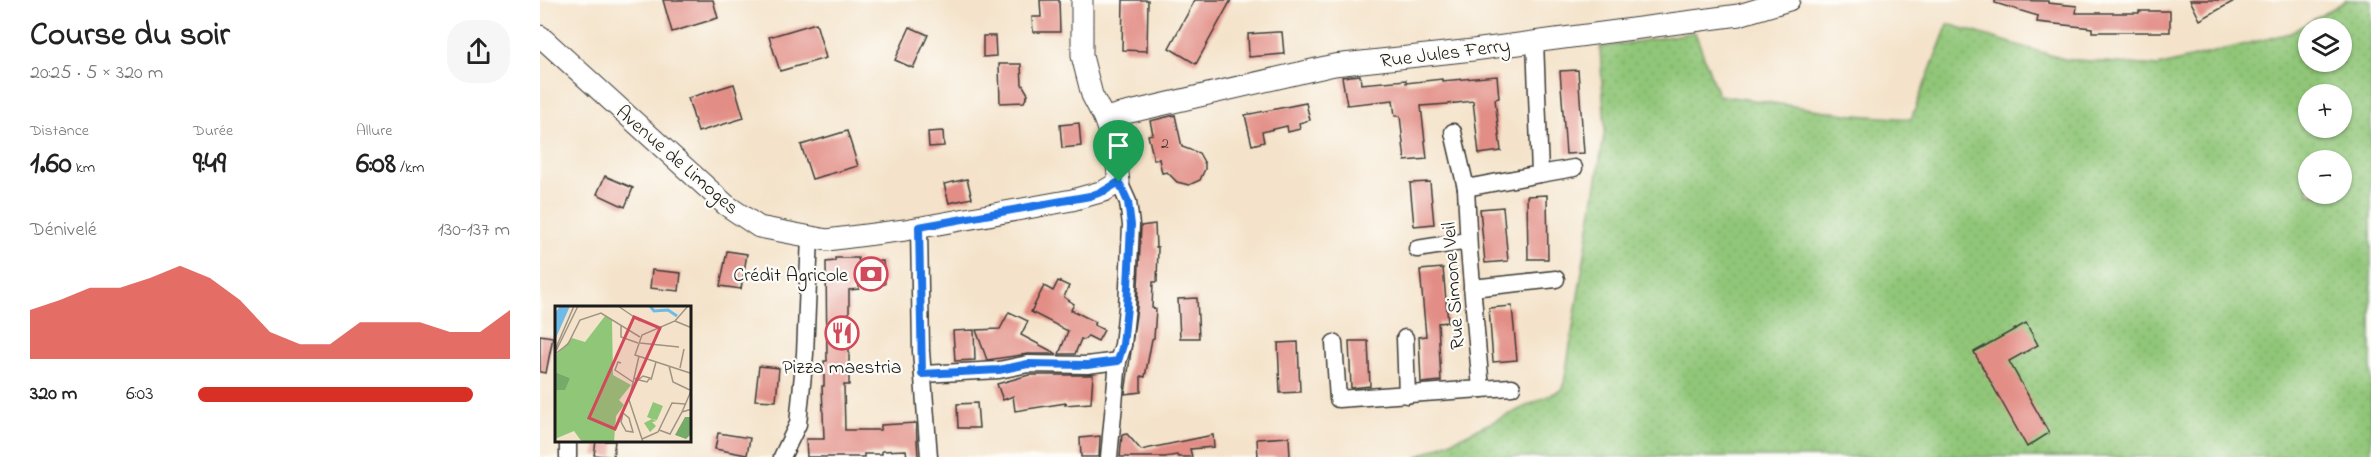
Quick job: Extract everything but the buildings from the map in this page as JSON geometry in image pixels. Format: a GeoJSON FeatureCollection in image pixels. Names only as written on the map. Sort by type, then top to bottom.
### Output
{"type":"FeatureCollection","features":[{"type":"Feature","properties":{"kind":"main road"},"geometry":{"type":"LineString","coordinates":[[1082,0],[1082,56],[1092,95],[1104,118],[1115,150],[1119,182]]}},
{"type":"Feature","properties":{"kind":"main road","name":"Rue Jules Ferry"},"geometry":{"type":"LineString","coordinates":[[1104,118],[1334,65],[1473,50],[1739,15],[1789,0]]}},
{"type":"Feature","properties":{"kind":"main road","name":"Avenue de Limoges"},"geometry":{"type":"LineString","coordinates":[[540,36],[726,205],[759,227],[810,237],[836,239],[919,227],[1090,196],[1119,182]]}},
{"type":"Feature","properties":{"kind":"street"},"geometry":{"type":"LineString","coordinates":[[1535,41],[1540,174]]}},
{"type":"Feature","properties":{"kind":"street","name":"Rue Simone Veil"},"geometry":{"type":"LineString","coordinates":[[1453,132],[1466,188],[1468,241],[1481,389]]}},
{"type":"Feature","properties":{"kind":"street"},"geometry":{"type":"LineString","coordinates":[[1466,188],[1574,168]]}},
{"type":"Feature","properties":{"kind":"street"},"geometry":{"type":"LineString","coordinates":[[1109,457],[1118,361],[1123,345],[1127,307],[1131,225],[1128,202],[1119,182]]}},
{"type":"Feature","properties":{"kind":"street"},"geometry":{"type":"LineString","coordinates":[[919,227],[922,374],[929,457]]}},
{"type":"Feature","properties":{"kind":"street"},"geometry":{"type":"LineString","coordinates":[[782,457],[798,424],[805,354],[810,237]]}},
{"type":"Feature","properties":{"kind":"street"},"geometry":{"type":"LineString","coordinates":[[1417,249],[1468,241]]}},
{"type":"Feature","properties":{"kind":"street"},"geometry":{"type":"LineString","coordinates":[[1472,288],[1556,279]]}},
{"type":"Feature","properties":{"kind":"street"},"geometry":{"type":"LineString","coordinates":[[1404,338],[1407,395]]}},
{"type":"Feature","properties":{"kind":"street"},"geometry":{"type":"LineString","coordinates":[[1334,343],[1338,399],[1512,387]]}},
{"type":"Feature","properties":{"kind":"street"},"geometry":{"type":"LineString","coordinates":[[922,374],[999,370],[1028,364],[1087,365],[1118,361]]}},
{"type":"Feature","properties":{"kind":"green space"},"geometry":{"type":"Polygon","coordinates":[[[2347,0],[2371,0],[2371,457],[1417,457],[1563,389],[1605,129],[1600,48],[1695,32],[1718,95],[1854,115],[1911,119],[1948,24],[2064,59],[2158,66],[2290,33],[2298,28],[2298,72],[2352,72],[2352,18],[2316,18],[2347,0]]]}},
{"type":"Feature","properties":{"kind":"place","name":"Crédit Agricole"},"geometry":{"type":"Point","coordinates":[871,274]}},
{"type":"Feature","properties":{"kind":"place","name":"Pizza maestria"},"geometry":{"type":"Point","coordinates":[842,333]}},
{"type":"Feature","properties":{"kind":"route"},"geometry":{"type":"LineString","coordinates":[[1119,182],[1128,202],[1131,225],[1127,307],[1123,345],[1118,361],[1087,365],[1028,364],[999,370],[922,374],[919,227],[1090,196],[1119,182]]}}]}
